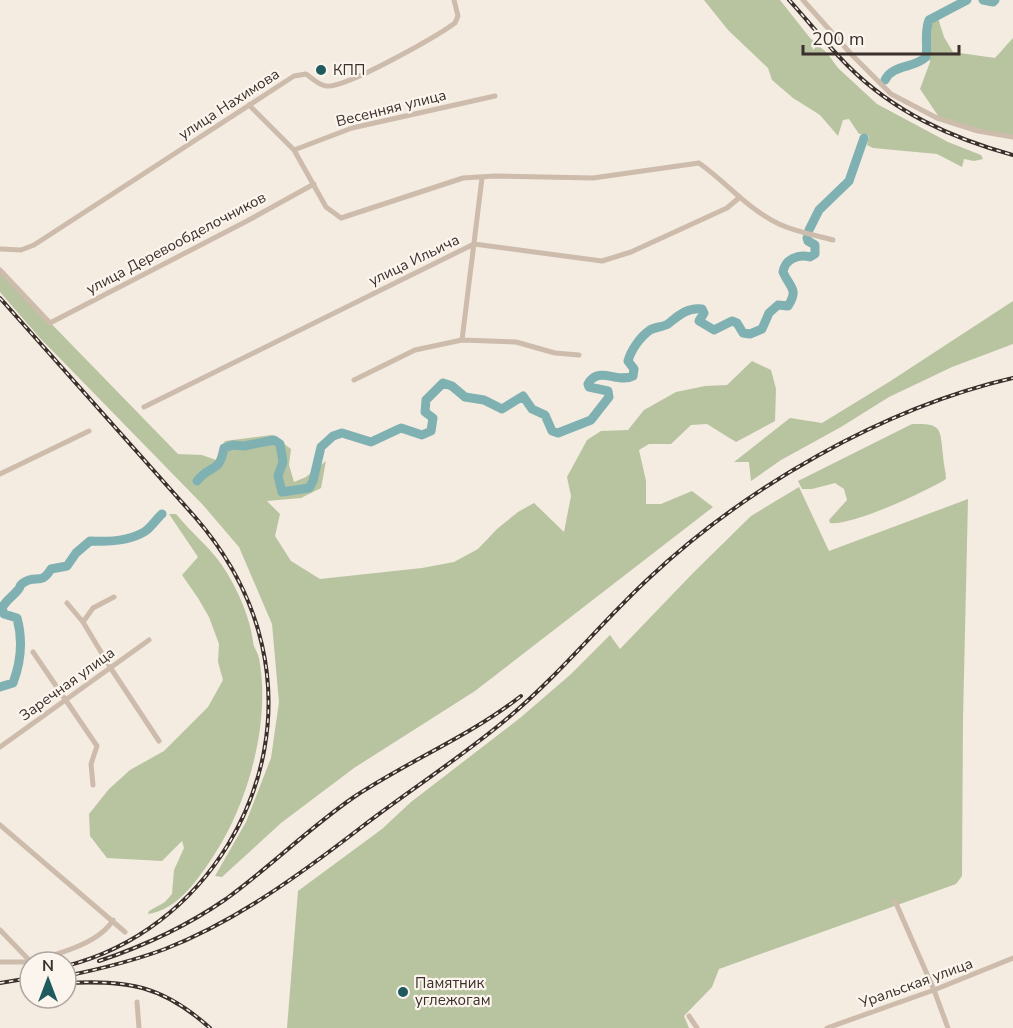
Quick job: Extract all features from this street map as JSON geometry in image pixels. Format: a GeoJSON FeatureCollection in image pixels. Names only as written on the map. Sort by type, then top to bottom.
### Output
{"type":"FeatureCollection","features":[{"type":"Feature","properties":{"kind":"street","name":"улица Нахимова"},"geometry":{"type":"LineString","coordinates":[[0,249],[21,250],[34,245],[298,74],[306,74],[325,86],[333,86],[394,58],[455,23],[458,13],[454,0]]}},
{"type":"Feature","properties":{"kind":"street"},"geometry":{"type":"LineString","coordinates":[[803,0],[852,55],[891,94],[937,118],[978,131],[1013,137]]}},
{"type":"Feature","properties":{"kind":"street","name":"Весенняя улица"},"geometry":{"type":"LineString","coordinates":[[294,150],[352,128],[495,96]]}},
{"type":"Feature","properties":{"kind":"street"},"geometry":{"type":"LineString","coordinates":[[249,105],[294,150],[326,207],[341,218],[463,178],[495,176],[593,178],[699,163],[740,197],[778,223],[833,240]]}},
{"type":"Feature","properties":{"kind":"street"},"geometry":{"type":"LineString","coordinates":[[462,340],[482,178]]}},
{"type":"Feature","properties":{"kind":"street","name":"улица Деревообделочников"},"geometry":{"type":"LineString","coordinates":[[0,270],[50,323],[314,184]]}},
{"type":"Feature","properties":{"kind":"street","name":"улица Ильича"},"geometry":{"type":"LineString","coordinates":[[144,407],[474,244],[602,261],[631,252],[727,208],[740,197]]}},
{"type":"Feature","properties":{"kind":"street"},"geometry":{"type":"LineString","coordinates":[[354,380],[415,350],[462,340],[516,342],[555,353],[579,355]]}},
{"type":"Feature","properties":{"kind":"street"},"geometry":{"type":"LineString","coordinates":[[0,474],[89,431]]}},
{"type":"Feature","properties":{"kind":"street"},"geometry":{"type":"LineString","coordinates":[[83,622],[93,608],[114,597]]}},
{"type":"Feature","properties":{"kind":"street"},"geometry":{"type":"LineString","coordinates":[[67,603],[83,622],[159,741]]}},
{"type":"Feature","properties":{"kind":"street","name":"Заречная улица"},"geometry":{"type":"LineString","coordinates":[[0,747],[149,640]]}},
{"type":"Feature","properties":{"kind":"street"},"geometry":{"type":"LineString","coordinates":[[33,652],[97,746],[91,764],[93,785]]}},
{"type":"Feature","properties":{"kind":"street"},"geometry":{"type":"LineString","coordinates":[[0,825],[113,920],[124,932]]}},
{"type":"Feature","properties":{"kind":"street"},"geometry":{"type":"LineString","coordinates":[[894,901],[934,990],[948,1028]]}},
{"type":"Feature","properties":{"kind":"street"},"geometry":{"type":"LineString","coordinates":[[66,950],[96,938],[108,929],[113,920]]}},
{"type":"Feature","properties":{"kind":"street"},"geometry":{"type":"LineString","coordinates":[[0,930],[19,950]]}},
{"type":"Feature","properties":{"kind":"street","name":"Уральская улица"},"geometry":{"type":"LineString","coordinates":[[827,1028],[934,990],[1013,958]]}},
{"type":"Feature","properties":{"kind":"street"},"geometry":{"type":"LineString","coordinates":[[0,962],[18,962]]}},
{"type":"Feature","properties":{"kind":"street"},"geometry":{"type":"LineString","coordinates":[[137,1002],[139,1028]]}},
{"type":"Feature","properties":{"kind":"street"},"geometry":{"type":"LineString","coordinates":[[689,1016],[698,1028]]}},
{"type":"Feature","properties":{"kind":"green space"},"geometry":{"type":"Polygon","coordinates":[[[704,0],[780,0],[810,38],[877,104],[948,142],[981,155],[983,159],[974,161],[964,159],[962,167],[937,154],[873,148],[867,145],[869,136],[859,134],[849,119],[843,120],[838,136],[820,115],[793,98],[772,80],[768,68],[728,30],[704,0]]]}},
{"type":"Feature","properties":{"kind":"green space"},"geometry":{"type":"Polygon","coordinates":[[[937,15],[944,37],[953,52],[995,58],[1013,38],[1013,137],[941,120],[920,89],[930,62],[927,27],[937,15]]]}},
{"type":"Feature","properties":{"kind":"green space"},"geometry":{"type":"Polygon","coordinates":[[[0,271],[178,454],[202,455],[216,460],[225,441],[272,435],[291,449],[289,465],[294,482],[306,477],[326,461],[321,488],[301,498],[267,501],[280,514],[275,536],[291,561],[320,579],[422,568],[454,562],[478,549],[497,529],[518,512],[534,503],[564,532],[571,496],[567,477],[587,440],[601,431],[628,430],[644,410],[676,392],[705,386],[727,385],[752,361],[771,370],[776,389],[775,421],[736,442],[707,424],[691,425],[671,444],[649,444],[639,450],[646,481],[646,504],[661,504],[692,491],[713,507],[475,691],[354,768],[281,823],[222,877],[215,876],[246,822],[271,758],[279,702],[272,624],[239,547],[203,505],[39,337],[0,292],[0,271]]]}},
{"type":"Feature","properties":{"kind":"green space"},"geometry":{"type":"Polygon","coordinates":[[[1013,301],[1013,344],[952,367],[889,397],[781,460],[751,481],[749,462],[734,462],[790,418],[822,423],[1013,301]]]}},
{"type":"Feature","properties":{"kind":"green space"},"geometry":{"type":"Polygon","coordinates":[[[912,424],[929,425],[938,429],[946,479],[871,514],[840,523],[830,523],[829,520],[847,500],[844,489],[835,483],[802,489],[798,481],[912,424]]]}},
{"type":"Feature","properties":{"kind":"green space"},"geometry":{"type":"Polygon","coordinates":[[[799,487],[829,551],[968,499],[962,876],[956,884],[719,969],[712,987],[684,1016],[689,1028],[287,1028],[298,891],[382,829],[411,802],[520,718],[570,675],[610,635],[620,649],[751,516],[799,487]]]}},
{"type":"Feature","properties":{"kind":"green space"},"geometry":{"type":"Polygon","coordinates":[[[169,514],[176,514],[209,549],[222,565],[236,589],[247,615],[259,658],[262,707],[259,734],[247,786],[226,834],[208,864],[187,892],[169,906],[148,914],[172,894],[174,870],[184,848],[182,841],[162,861],[107,858],[90,836],[89,814],[109,789],[130,770],[164,751],[208,707],[223,680],[218,662],[219,644],[209,617],[182,575],[198,557],[169,514]]]}},
{"type":"Feature","properties":{"kind":"waterway"},"geometry":{"type":"LineString","coordinates":[[885,80],[893,71],[926,57],[929,20],[967,0]]}},
{"type":"Feature","properties":{"kind":"waterway"},"geometry":{"type":"LineString","coordinates":[[983,0],[993,2],[995,0]]}},
{"type":"Feature","properties":{"kind":"waterway"},"geometry":{"type":"LineString","coordinates":[[809,230],[819,210],[849,181],[864,138]]}},
{"type":"Feature","properties":{"kind":"waterway"},"geometry":{"type":"LineString","coordinates":[[197,481],[220,462],[224,448],[274,440],[280,444],[283,462],[278,476],[282,492],[309,488],[313,481],[321,447],[333,436],[342,433],[371,442],[401,428],[422,435],[431,431],[433,418],[425,412],[426,400],[443,383],[452,386],[465,397],[484,400],[502,409],[523,396],[532,409],[545,415],[552,431],[558,433],[591,420],[609,397],[608,391],[589,387],[588,384],[597,376],[621,378],[633,376],[634,369],[628,361],[629,357],[639,340],[650,330],[666,325],[692,309],[702,309],[704,313],[699,321],[714,330],[732,321],[737,323],[743,333],[750,334],[762,329],[769,313],[778,305],[788,306],[793,296],[783,272],[786,264],[797,257],[810,257],[815,254],[815,245],[807,238]]}},
{"type":"Feature","properties":{"kind":"waterway"},"geometry":{"type":"LineString","coordinates":[[0,687],[13,683],[18,667],[20,643],[17,618],[4,614],[2,608],[21,585],[31,579],[41,579],[51,569],[67,566],[76,553],[90,541],[118,540],[138,535],[149,528],[162,514]]}},
{"type":"Feature","properties":{"kind":"railway"},"geometry":{"type":"LineString","coordinates":[[789,0],[848,66],[884,97],[924,121],[946,131],[1013,155]]}},
{"type":"Feature","properties":{"kind":"railway"},"geometry":{"type":"LineString","coordinates":[[0,298],[207,531],[236,576],[251,610],[262,645],[268,697],[264,749],[251,798],[228,844],[198,886],[160,921],[116,948],[78,962]]}},
{"type":"Feature","properties":{"kind":"railway"},"geometry":{"type":"LineString","coordinates":[[78,973],[141,957],[191,938],[242,911],[290,880],[509,717],[545,684],[647,580],[685,546],[771,484],[818,456],[915,409],[1013,378]]}},
{"type":"Feature","properties":{"kind":"railway"},"geometry":{"type":"LineString","coordinates":[[99,961],[165,934],[211,909],[354,797],[481,724],[521,696]]}},
{"type":"Feature","properties":{"kind":"railway"},"geometry":{"type":"LineString","coordinates":[[0,983],[18,980]]}},
{"type":"Feature","properties":{"kind":"railway"},"geometry":{"type":"LineString","coordinates":[[78,982],[108,983],[143,988],[176,1002],[210,1028]]}},
{"type":"Feature","properties":{"kind":"place","name":"КПП"},"geometry":{"type":"Point","coordinates":[321,70]}},
{"type":"Feature","properties":{"kind":"place","name":"Памятник углежогам"},"geometry":{"type":"Point","coordinates":[403,992]}}]}
